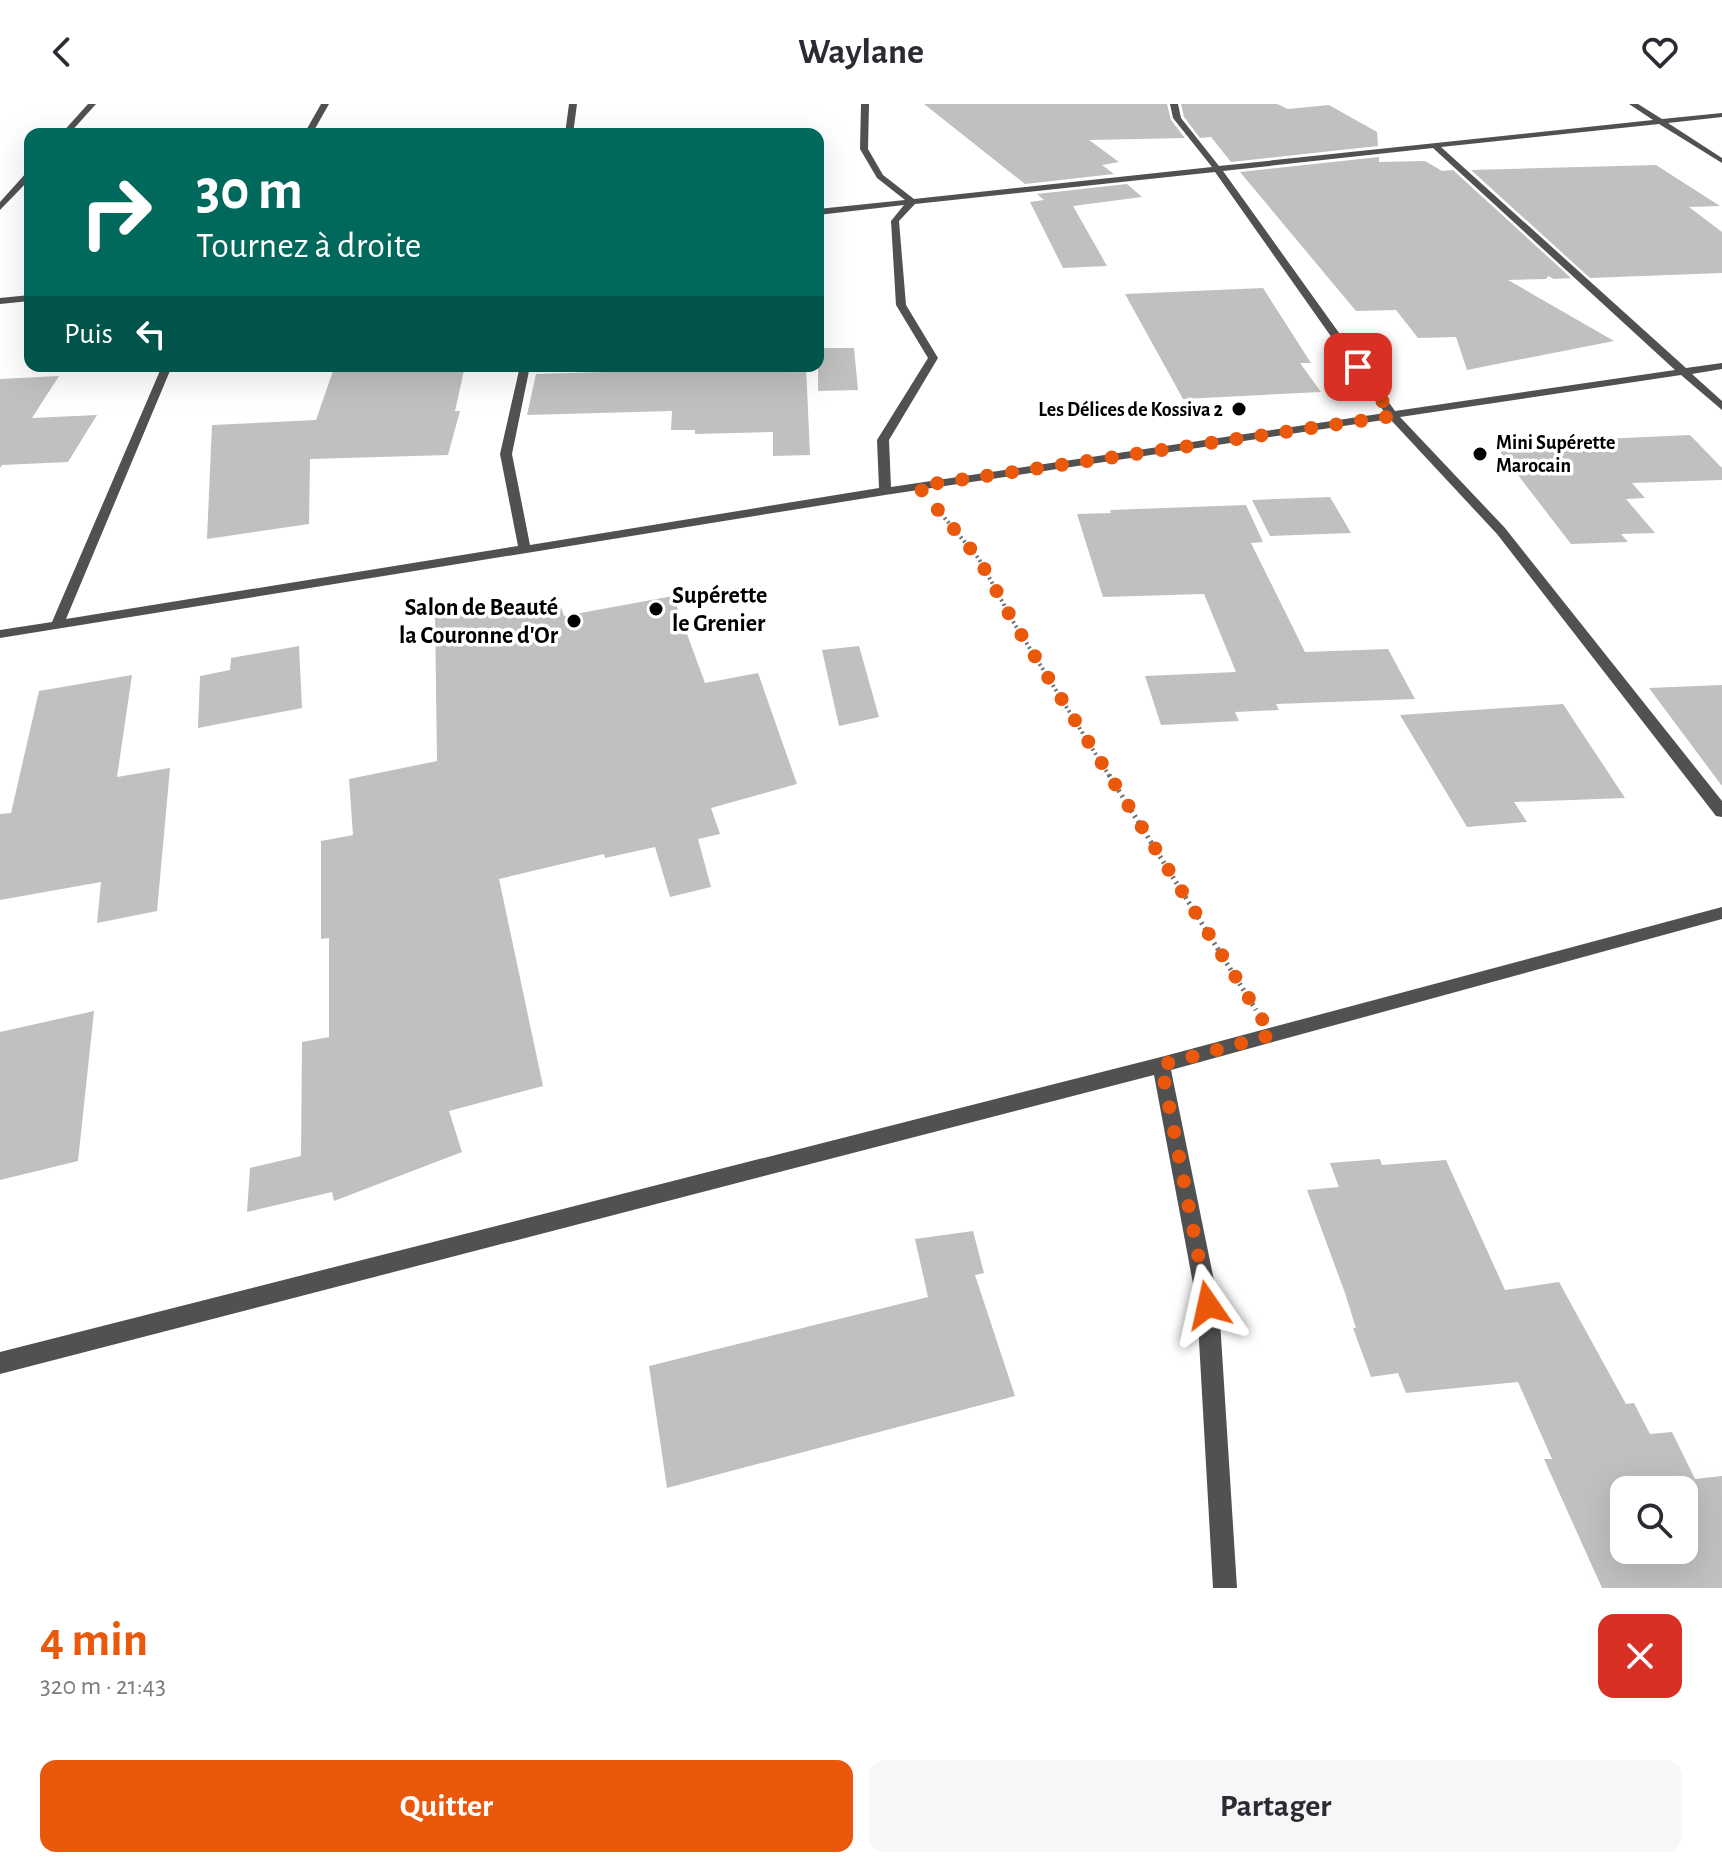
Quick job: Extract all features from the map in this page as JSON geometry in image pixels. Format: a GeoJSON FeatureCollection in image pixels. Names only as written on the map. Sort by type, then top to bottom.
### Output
{"type":"FeatureCollection","features":[{"type":"Feature","properties":{"kind":"street"},"geometry":{"type":"LineString","coordinates":[[70,128],[92,104]]}},
{"type":"Feature","properties":{"kind":"street"},"geometry":{"type":"LineString","coordinates":[[311,128],[325,104]]}},
{"type":"Feature","properties":{"kind":"street"},"geometry":{"type":"LineString","coordinates":[[570,128],[573,104]]}},
{"type":"Feature","properties":{"kind":"street"},"geometry":{"type":"LineString","coordinates":[[865,104],[864,149],[880,176],[912,202]]}},
{"type":"Feature","properties":{"kind":"street"},"geometry":{"type":"LineString","coordinates":[[1174,104],[1177,118],[1218,170],[1393,416],[1501,531],[1722,812]]}},
{"type":"Feature","properties":{"kind":"street"},"geometry":{"type":"LineString","coordinates":[[1633,104],[1722,161]]}},
{"type":"Feature","properties":{"kind":"street"},"geometry":{"type":"LineString","coordinates":[[824,211],[1722,115]]}},
{"type":"Feature","properties":{"kind":"street"},"geometry":{"type":"LineString","coordinates":[[1435,146],[1722,407]]}},
{"type":"Feature","properties":{"kind":"street"},"geometry":{"type":"LineString","coordinates":[[0,207],[24,181]]}},
{"type":"Feature","properties":{"kind":"street"},"geometry":{"type":"LineString","coordinates":[[885,491],[883,440],[933,358],[901,305],[895,221],[912,202]]}},
{"type":"Feature","properties":{"kind":"street"},"geometry":{"type":"LineString","coordinates":[[0,301],[24,299]]}},
{"type":"Feature","properties":{"kind":"street"},"geometry":{"type":"LineString","coordinates":[[0,634],[885,491],[1722,366]]}},
{"type":"Feature","properties":{"kind":"street"},"geometry":{"type":"LineString","coordinates":[[57,625],[164,372]]}},
{"type":"Feature","properties":{"kind":"street"},"geometry":{"type":"LineString","coordinates":[[524,372],[506,454],[525,549]]}},
{"type":"Feature","properties":{"kind":"street"},"geometry":{"type":"LineString","coordinates":[[0,1363],[1161,1065],[1720,916]]}},
{"type":"Feature","properties":{"kind":"street"},"geometry":{"type":"LineString","coordinates":[[1161,1065],[1208,1305],[1225,1588]]}},
{"type":"Feature","properties":{"kind":"path"},"geometry":{"type":"LineString","coordinates":[[918,486],[979,559],[1022,636],[1272,1035]]}},
{"type":"Feature","properties":{"kind":"building"},"geometry":{"type":"Polygon","coordinates":[[[924,104],[1167,104],[1171,120],[1185,138],[1089,140],[1119,162],[1102,165],[1114,174],[1025,184],[924,104]]]}},
{"type":"Feature","properties":{"kind":"building"},"geometry":{"type":"Polygon","coordinates":[[[1181,104],[1277,104],[1288,109],[1329,105],[1377,132],[1378,146],[1231,162],[1211,137],[1200,138],[1184,117],[1181,104]]]}},
{"type":"Feature","properties":{"kind":"building"},"geometry":{"type":"Polygon","coordinates":[[[1379,157],[1379,162],[1425,161],[1442,171],[1453,170],[1571,278],[1554,279],[1548,276],[1546,279],[1508,280],[1614,341],[1467,370],[1456,337],[1418,338],[1396,310],[1356,311],[1240,172],[1379,157]]]}},
{"type":"Feature","properties":{"kind":"building"},"geometry":{"type":"Polygon","coordinates":[[[1656,165],[1720,206],[1689,207],[1722,232],[1722,273],[1590,278],[1471,170],[1656,165]]]}},
{"type":"Feature","properties":{"kind":"building"},"geometry":{"type":"Polygon","coordinates":[[[1127,184],[1142,197],[1073,206],[1107,266],[1063,268],[1030,202],[1044,200],[1037,194],[1127,184]]]}},
{"type":"Feature","properties":{"kind":"building"},"geometry":{"type":"Polygon","coordinates":[[[1263,288],[1311,363],[1300,363],[1321,392],[1183,399],[1125,294],[1263,288]]]}},
{"type":"Feature","properties":{"kind":"building"},"geometry":{"type":"Polygon","coordinates":[[[824,348],[854,348],[858,390],[818,391],[818,372],[824,372],[824,348]]]}},
{"type":"Feature","properties":{"kind":"building"},"geometry":{"type":"Polygon","coordinates":[[[333,372],[464,372],[455,411],[460,411],[448,455],[310,459],[309,524],[207,539],[212,425],[316,420],[333,372]]]}},
{"type":"Feature","properties":{"kind":"building"},"geometry":{"type":"Polygon","coordinates":[[[806,372],[810,455],[773,456],[773,432],[695,434],[695,430],[671,430],[672,411],[527,415],[536,374],[806,372]]]}},
{"type":"Feature","properties":{"kind":"building"},"geometry":{"type":"Polygon","coordinates":[[[59,376],[32,418],[97,415],[68,462],[2,465],[0,468],[0,379],[59,376]]]}},
{"type":"Feature","properties":{"kind":"building"},"geometry":{"type":"Polygon","coordinates":[[[1690,435],[1722,468],[1722,480],[1632,483],[1645,498],[1626,499],[1655,533],[1621,534],[1628,542],[1571,544],[1494,444],[1690,435]]]}},
{"type":"Feature","properties":{"kind":"building"},"geometry":{"type":"Polygon","coordinates":[[[1330,497],[1351,533],[1270,536],[1252,500],[1330,497]]]}},
{"type":"Feature","properties":{"kind":"building"},"geometry":{"type":"Polygon","coordinates":[[[1246,505],[1263,542],[1251,543],[1305,652],[1388,649],[1415,699],[1276,704],[1279,710],[1235,712],[1239,721],[1161,725],[1145,676],[1236,672],[1204,594],[1103,597],[1077,514],[1246,505]]]}},
{"type":"Feature","properties":{"kind":"building"},"geometry":{"type":"Polygon","coordinates":[[[673,596],[705,683],[758,673],[797,784],[711,808],[720,834],[698,839],[711,887],[670,897],[655,847],[605,858],[604,854],[499,879],[543,1086],[449,1111],[462,1152],[334,1201],[332,1192],[247,1212],[250,1168],[301,1156],[302,1042],[329,1037],[329,938],[321,939],[321,841],[353,835],[349,779],[437,761],[435,614],[505,600],[511,618],[561,607],[564,616],[673,596]]]}},
{"type":"Feature","properties":{"kind":"building"},"geometry":{"type":"Polygon","coordinates":[[[299,646],[302,708],[198,728],[200,676],[230,670],[231,658],[299,646]]]}},
{"type":"Feature","properties":{"kind":"building"},"geometry":{"type":"Polygon","coordinates":[[[859,646],[879,717],[839,726],[822,650],[859,646]]]}},
{"type":"Feature","properties":{"kind":"building"},"geometry":{"type":"Polygon","coordinates":[[[132,675],[117,777],[170,768],[157,911],[97,923],[101,882],[0,900],[0,814],[11,813],[39,691],[132,675]]]}},
{"type":"Feature","properties":{"kind":"building"},"geometry":{"type":"Polygon","coordinates":[[[1722,685],[1722,786],[1649,688],[1722,685]]]}},
{"type":"Feature","properties":{"kind":"building"},"geometry":{"type":"Polygon","coordinates":[[[1563,704],[1625,798],[1514,802],[1527,822],[1467,827],[1400,715],[1563,704]]]}},
{"type":"Feature","properties":{"kind":"building"},"geometry":{"type":"Polygon","coordinates":[[[94,1011],[78,1161],[0,1180],[0,1032],[94,1011]]]}},
{"type":"Feature","properties":{"kind":"building"},"geometry":{"type":"Polygon","coordinates":[[[1380,1159],[1382,1165],[1446,1160],[1505,1290],[1559,1282],[1626,1404],[1634,1403],[1650,1434],[1672,1432],[1694,1476],[1610,1476],[1610,1564],[1698,1564],[1698,1479],[1722,1476],[1722,1588],[1602,1588],[1544,1459],[1552,1459],[1518,1382],[1406,1393],[1398,1373],[1371,1377],[1353,1328],[1356,1328],[1345,1293],[1307,1190],[1339,1187],[1330,1163],[1380,1159]]]}},
{"type":"Feature","properties":{"kind":"building"},"geometry":{"type":"Polygon","coordinates":[[[973,1231],[984,1273],[975,1275],[1015,1396],[667,1488],[649,1366],[928,1297],[915,1239],[973,1231]]]}},
{"type":"Feature","properties":{"kind":"place","name":"Les Délices de Kossiva 2"},"geometry":{"type":"Point","coordinates":[1239,409]}},
{"type":"Feature","properties":{"kind":"place","name":"Mini Supérette Marocain"},"geometry":{"type":"Point","coordinates":[1480,454]}},
{"type":"Feature","properties":{"kind":"place","name":"Supérette le Grenier"},"geometry":{"type":"Point","coordinates":[656,609]}},
{"type":"Feature","properties":{"kind":"place","name":"Salon de Beauté la Couronne d'Or"},"geometry":{"type":"Point","coordinates":[574,621]}},
{"type":"Feature","properties":{"kind":"route"},"geometry":{"type":"LineString","coordinates":[[1208,1305],[1161,1065],[1272,1035],[1014,623],[979,559],[918,486],[1393,416],[1358,367]]}}]}
